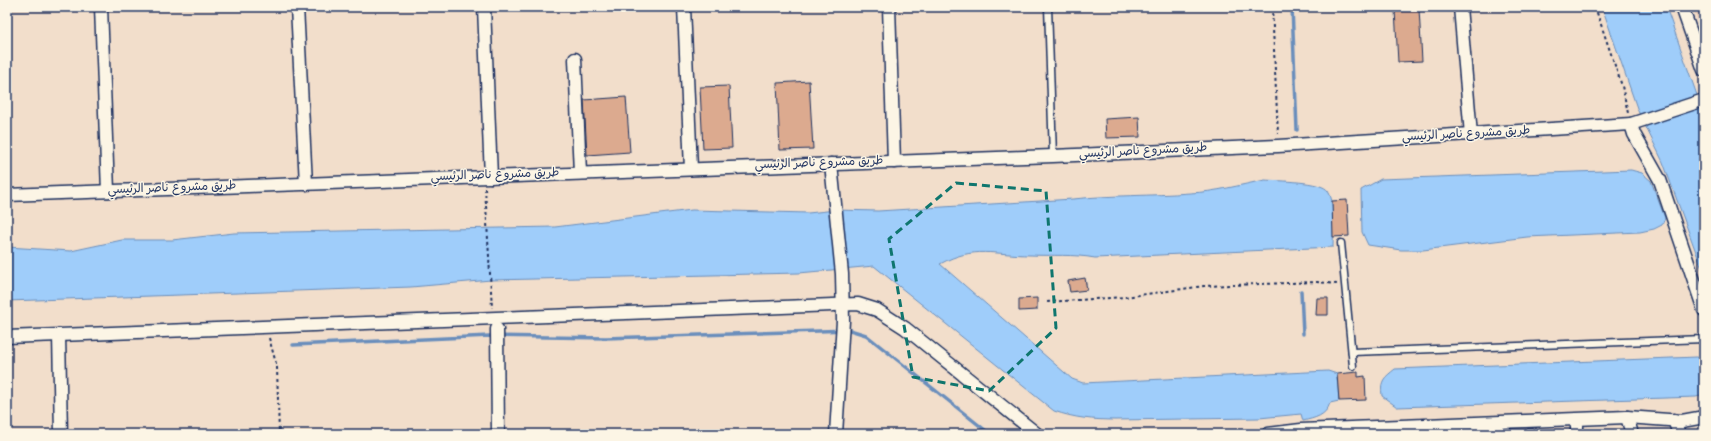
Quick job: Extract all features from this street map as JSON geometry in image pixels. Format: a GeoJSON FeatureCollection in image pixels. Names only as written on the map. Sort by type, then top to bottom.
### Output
{"type":"FeatureCollection","features":[{"type":"Feature","properties":{"kind":"street"},"geometry":{"type":"LineString","coordinates":[[101,7],[108,191]]}},
{"type":"Feature","properties":{"kind":"street"},"geometry":{"type":"LineString","coordinates":[[297,7],[306,184]]}},
{"type":"Feature","properties":{"kind":"street"},"geometry":{"type":"LineString","coordinates":[[484,7],[488,177]]}},
{"type":"Feature","properties":{"kind":"street"},"geometry":{"type":"LineString","coordinates":[[684,7],[691,169]]}},
{"type":"Feature","properties":{"kind":"street"},"geometry":{"type":"LineString","coordinates":[[889,7],[894,162]]}},
{"type":"Feature","properties":{"kind":"street"},"geometry":{"type":"LineString","coordinates":[[1460,7],[1471,135]]}},
{"type":"Feature","properties":{"kind":"street"},"geometry":{"type":"LineString","coordinates":[[1682,7],[1704,70]]}},
{"type":"Feature","properties":{"kind":"street"},"geometry":{"type":"LineString","coordinates":[[575,59],[580,173]]}},
{"type":"Feature","properties":{"kind":"street","name":"طريق مشروع ناصر الرئيسي"},"geometry":{"type":"LineString","coordinates":[[7,195],[1052,156],[1278,146],[1471,135],[1635,123],[1703,100]]}},
{"type":"Feature","properties":{"kind":"street"},"geometry":{"type":"LineString","coordinates":[[1635,123],[1634,134],[1660,180],[1704,310]]}},
{"type":"Feature","properties":{"kind":"street"},"geometry":{"type":"LineString","coordinates":[[831,164],[842,274],[843,304],[836,434]]}},
{"type":"Feature","properties":{"kind":"street"},"geometry":{"type":"LineString","coordinates":[[7,337],[843,304],[867,306],[877,310],[905,328],[1037,434]]}},
{"type":"Feature","properties":{"kind":"street"},"geometry":{"type":"LineString","coordinates":[[497,329],[498,434]]}},
{"type":"Feature","properties":{"kind":"street"},"geometry":{"type":"LineString","coordinates":[[59,335],[61,434]]}},
{"type":"Feature","properties":{"kind":"street"},"geometry":{"type":"LineString","coordinates":[[1268,434],[1301,430],[1380,431],[1513,428],[1577,420],[1626,417],[1682,421],[1704,416]]}},
{"type":"Feature","properties":{"kind":"street"},"geometry":{"type":"LineString","coordinates":[[1626,417],[1632,434]]}},
{"type":"Feature","properties":{"kind":"street"},"geometry":{"type":"LineString","coordinates":[[1577,420],[1577,434]]}},
{"type":"Feature","properties":{"kind":"street"},"geometry":{"type":"LineString","coordinates":[[1674,420],[1679,434]]}},
{"type":"Feature","properties":{"kind":"lane"},"geometry":{"type":"LineString","coordinates":[[1048,7],[1052,156]]}},
{"type":"Feature","properties":{"kind":"lane"},"geometry":{"type":"LineString","coordinates":[[1341,243],[1353,366]]}},
{"type":"Feature","properties":{"kind":"lane"},"geometry":{"type":"LineString","coordinates":[[1352,352],[1704,339]]}},
{"type":"Feature","properties":{"kind":"path"},"geometry":{"type":"LineString","coordinates":[[1272,7],[1278,146]]}},
{"type":"Feature","properties":{"kind":"path"},"geometry":{"type":"LineString","coordinates":[[1595,7],[1635,123]]}},
{"type":"Feature","properties":{"kind":"path"},"geometry":{"type":"LineString","coordinates":[[488,177],[487,225],[491,282]]}},
{"type":"Feature","properties":{"kind":"path"},"geometry":{"type":"LineString","coordinates":[[1047,302],[1125,297],[1204,286],[1317,282],[1345,286]]}},
{"type":"Feature","properties":{"kind":"path"},"geometry":{"type":"LineString","coordinates":[[266,327],[277,367],[279,434]]}},
{"type":"Feature","properties":{"kind":"highlighted area"},"geometry":{"type":"Polygon","coordinates":[[[956,183],[1046,191],[1056,328],[989,391],[913,377],[889,239],[956,183]]]}},
{"type":"Feature","properties":{"kind":"shaded area"},"geometry":{"type":"Polygon","coordinates":[[[1693,7],[1704,7],[1704,40],[1693,7]]]}},
{"type":"Feature","properties":{"kind":"water"},"geometry":{"type":"Polygon","coordinates":[[[1602,7],[1666,7],[1704,115],[1704,274],[1663,162],[1638,111],[1602,7]]]}},
{"type":"Feature","properties":{"kind":"water"},"geometry":{"type":"Polygon","coordinates":[[[1631,170],[1642,173],[1651,181],[1665,218],[1662,225],[1654,229],[1640,232],[1527,237],[1423,250],[1401,250],[1368,245],[1362,232],[1361,190],[1381,179],[1631,170]]]}},
{"type":"Feature","properties":{"kind":"water"},"geometry":{"type":"Polygon","coordinates":[[[1265,180],[1309,183],[1317,185],[1328,191],[1331,196],[1333,210],[1333,247],[1095,258],[1017,255],[985,252],[963,255],[952,258],[940,264],[1072,379],[1083,383],[1328,371],[1337,374],[1339,401],[1330,403],[1326,411],[1320,416],[1303,421],[1301,414],[1259,418],[1099,420],[1054,411],[874,266],[799,273],[491,280],[411,287],[7,301],[7,247],[71,251],[122,240],[172,240],[234,233],[555,227],[692,210],[808,213],[836,210],[878,211],[1199,192],[1228,188],[1265,180]]]}},
{"type":"Feature","properties":{"kind":"water"},"geometry":{"type":"Polygon","coordinates":[[[1697,357],[1704,360],[1704,395],[1696,397],[1397,407],[1382,396],[1382,383],[1395,369],[1697,357]]]}},
{"type":"Feature","properties":{"kind":"building"},"geometry":{"type":"Polygon","coordinates":[[[1419,9],[1422,61],[1398,62],[1395,10],[1419,9]]]}},
{"type":"Feature","properties":{"kind":"building"},"geometry":{"type":"Polygon","coordinates":[[[809,81],[813,149],[780,150],[777,83],[809,81]]]}},
{"type":"Feature","properties":{"kind":"building"},"geometry":{"type":"Polygon","coordinates":[[[729,86],[732,148],[703,149],[700,87],[729,86]]]}},
{"type":"Feature","properties":{"kind":"building"},"geometry":{"type":"Polygon","coordinates":[[[626,97],[630,152],[587,155],[584,100],[626,97]]]}},
{"type":"Feature","properties":{"kind":"building"},"geometry":{"type":"Polygon","coordinates":[[[1139,117],[1140,137],[1106,138],[1105,119],[1139,117]]]}},
{"type":"Feature","properties":{"kind":"building"},"geometry":{"type":"Polygon","coordinates":[[[1347,200],[1349,236],[1333,237],[1332,201],[1347,200]]]}},
{"type":"Feature","properties":{"kind":"building"},"geometry":{"type":"Polygon","coordinates":[[[1085,278],[1087,290],[1070,292],[1068,281],[1085,278]]]}},
{"type":"Feature","properties":{"kind":"building"},"geometry":{"type":"Polygon","coordinates":[[[1037,298],[1037,310],[1019,311],[1019,299],[1037,298]]]}},
{"type":"Feature","properties":{"kind":"building"},"geometry":{"type":"Polygon","coordinates":[[[1317,298],[1328,298],[1328,315],[1316,315],[1317,298]]]}},
{"type":"Feature","properties":{"kind":"building"},"geometry":{"type":"Polygon","coordinates":[[[1358,372],[1358,377],[1365,376],[1366,400],[1339,401],[1337,374],[1358,372]]]}},
{"type":"Feature","properties":{"kind":"waterway"},"geometry":{"type":"LineString","coordinates":[[1292,7],[1297,130]]}},
{"type":"Feature","properties":{"kind":"waterway"},"geometry":{"type":"LineString","coordinates":[[1301,291],[1303,334]]}},
{"type":"Feature","properties":{"kind":"waterway"},"geometry":{"type":"LineString","coordinates":[[293,345],[490,336],[606,338],[850,330],[866,335],[990,434]]}}]}
